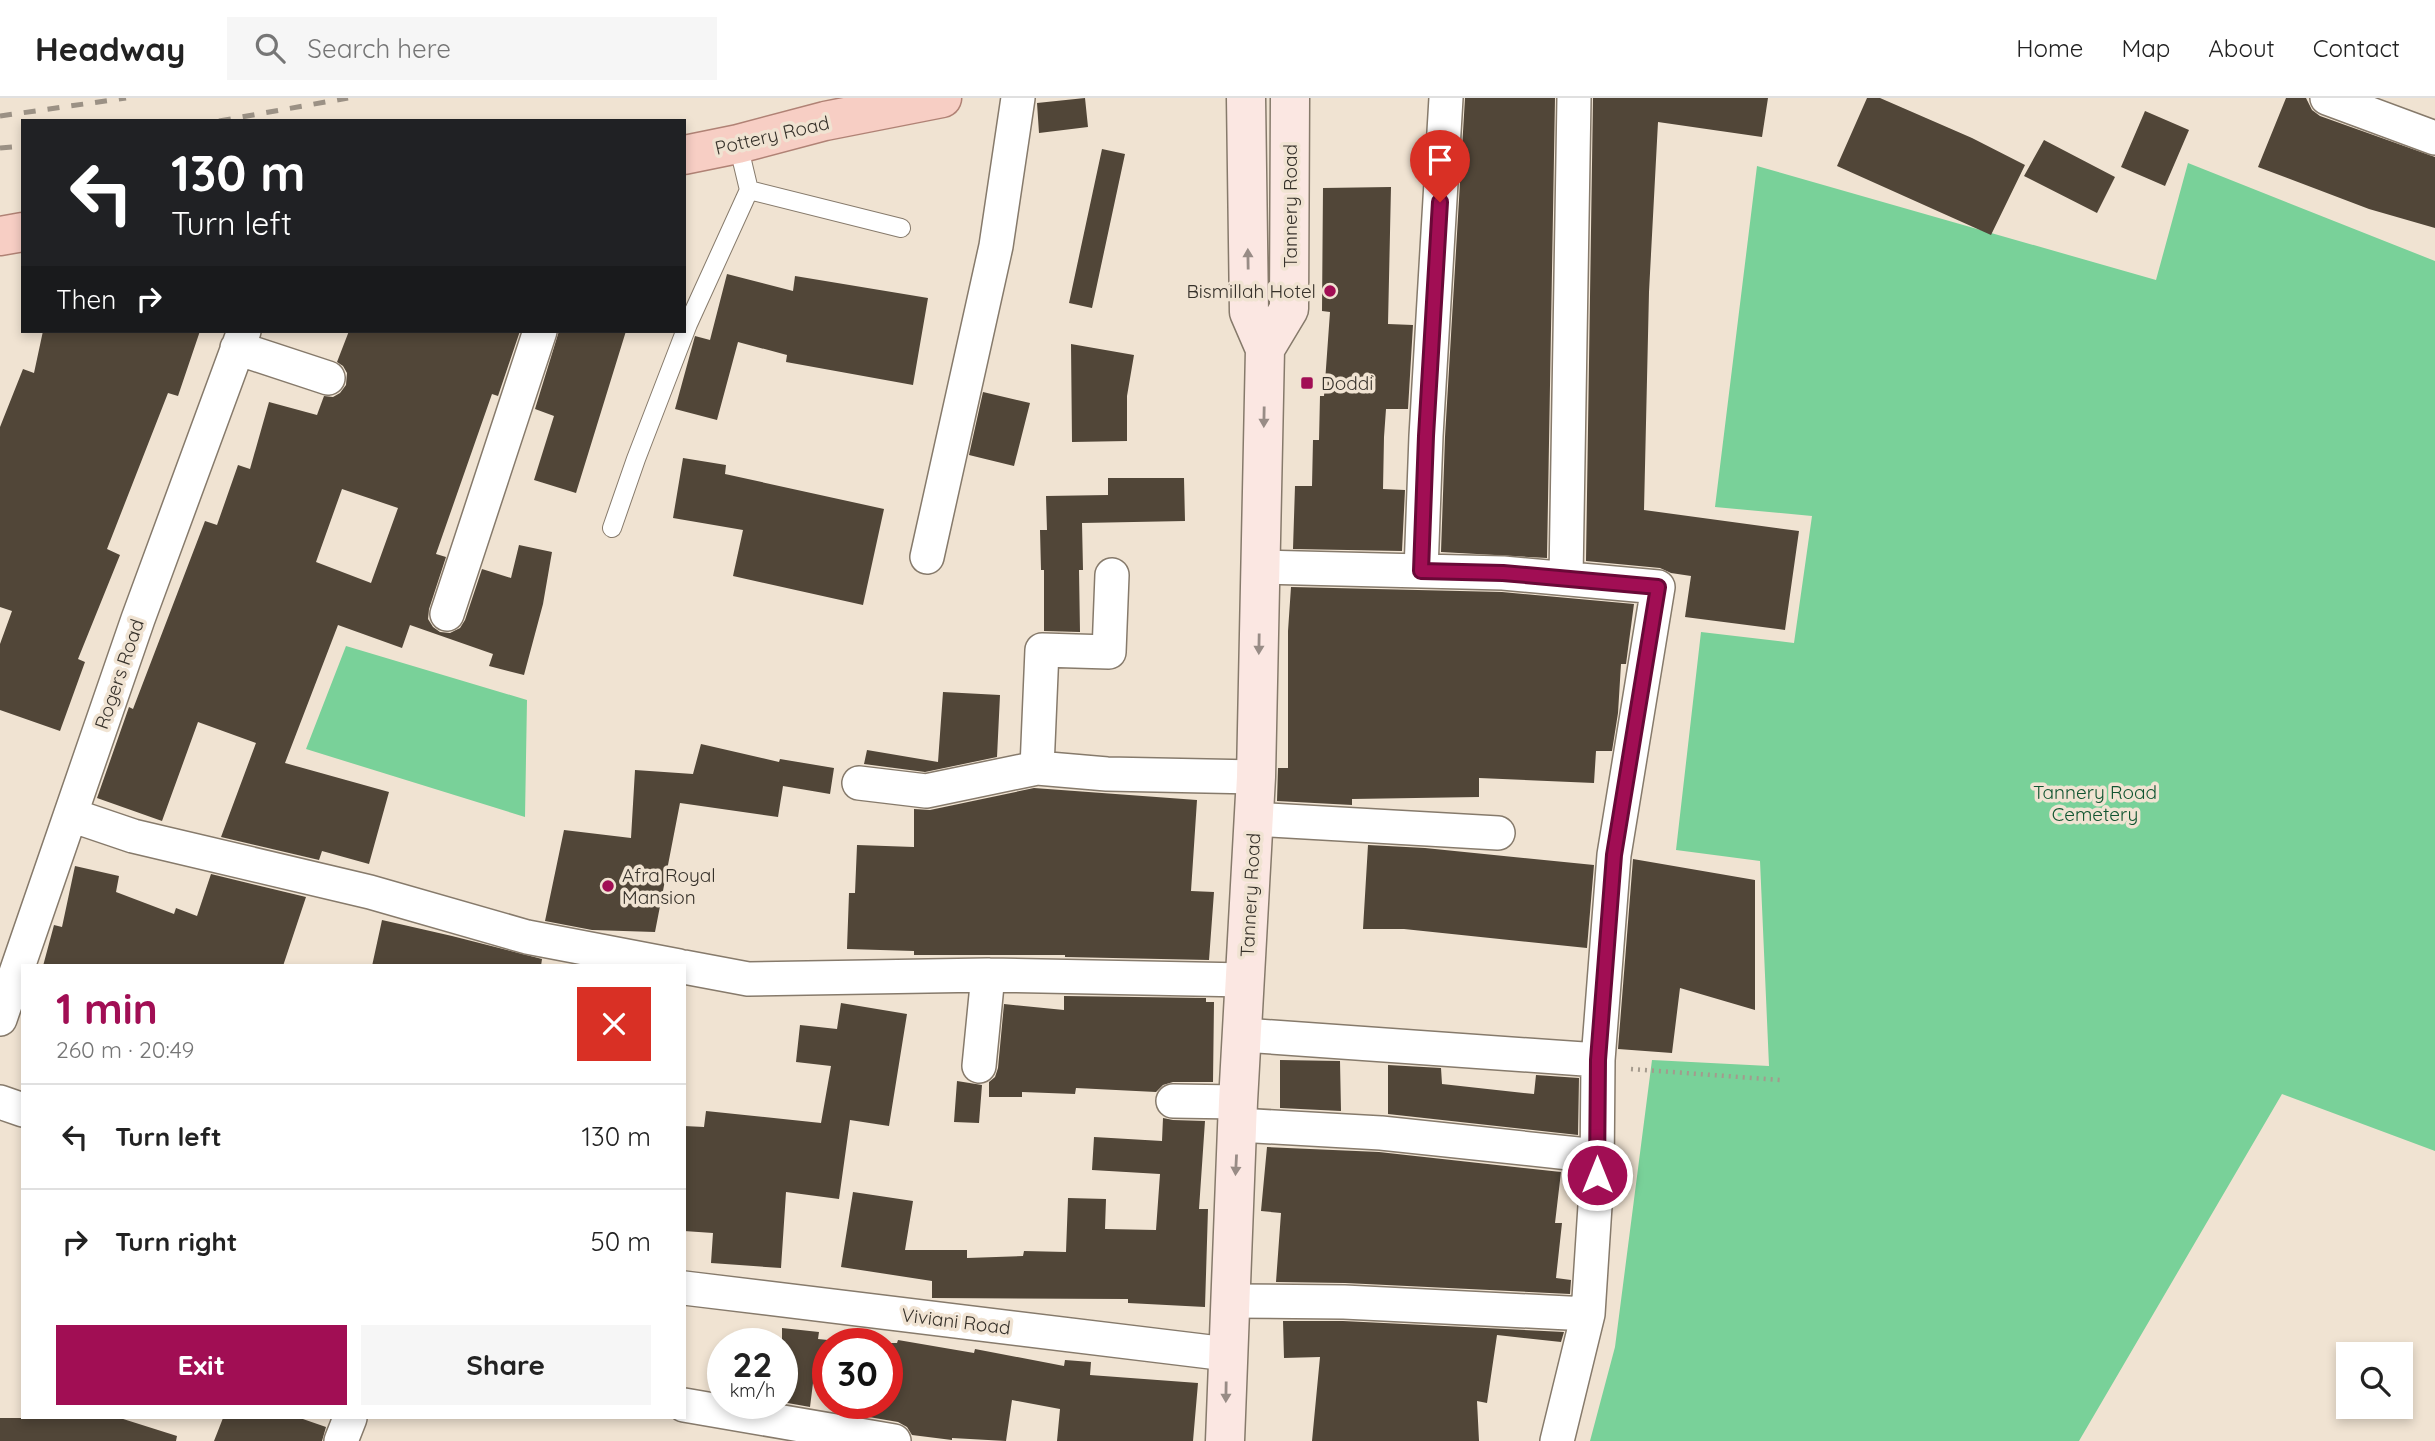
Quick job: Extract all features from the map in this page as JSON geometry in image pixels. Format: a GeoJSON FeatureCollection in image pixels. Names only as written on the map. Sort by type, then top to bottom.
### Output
{"type":"FeatureCollection","features":[{"type":"Feature","properties":{"kind":"main road","name":"Pottery Road"},"geometry":{"type":"LineString","coordinates":[[686,155],[825,121],[942,98]]}},
{"type":"Feature","properties":{"kind":"main road","name":"Tannery Road"},"geometry":{"type":"LineString","coordinates":[[1225,1441],[1238,1113],[1256,777],[1265,349],[1249,312],[1246,98]]}},
{"type":"Feature","properties":{"kind":"main road","name":"Tannery Road"},"geometry":{"type":"LineString","coordinates":[[1265,349],[1289,309],[1290,98]]}},
{"type":"Feature","properties":{"kind":"main road"},"geometry":{"type":"LineString","coordinates":[[0,227],[21,230]]}},
{"type":"Feature","properties":{"kind":"main road"},"geometry":{"type":"LineString","coordinates":[[0,236],[21,231]]}},
{"type":"Feature","properties":{"kind":"street"},"geometry":{"type":"LineString","coordinates":[[927,557],[996,246],[1018,98]]}},
{"type":"Feature","properties":{"kind":"street"},"geometry":{"type":"LineString","coordinates":[[1421,571],[1426,436],[1446,98]]}},
{"type":"Feature","properties":{"kind":"street"},"geometry":{"type":"LineString","coordinates":[[1566,579],[1574,98]]}},
{"type":"Feature","properties":{"kind":"street"},"geometry":{"type":"LineString","coordinates":[[2327,98],[2435,138]]}},
{"type":"Feature","properties":{"kind":"street"},"geometry":{"type":"LineString","coordinates":[[447,614],[540,333]]}},
{"type":"Feature","properties":{"kind":"street"},"geometry":{"type":"LineString","coordinates":[[241,339],[328,378]]}},
{"type":"Feature","properties":{"kind":"street","name":"Rogers Road"},"geometry":{"type":"LineString","coordinates":[[0,1019],[138,618],[241,339]]}},
{"type":"Feature","properties":{"kind":"street"},"geometry":{"type":"LineString","coordinates":[[1261,567],[1503,573],[1658,587],[1614,855],[1598,1064],[1597,1156],[1588,1314],[1557,1441]]}},
{"type":"Feature","properties":{"kind":"street"},"geometry":{"type":"LineString","coordinates":[[1037,768],[1042,650],[1109,652],[1112,575]]}},
{"type":"Feature","properties":{"kind":"street"},"geometry":{"type":"LineString","coordinates":[[859,783],[926,791],[1037,768],[1107,774],[1256,777]]}},
{"type":"Feature","properties":{"kind":"street"},"geometry":{"type":"LineString","coordinates":[[71,815],[133,836],[370,892],[527,937],[671,964]]}},
{"type":"Feature","properties":{"kind":"street"},"geometry":{"type":"LineString","coordinates":[[1254,820],[1498,833]]}},
{"type":"Feature","properties":{"kind":"street"},"geometry":{"type":"LineString","coordinates":[[686,967],[748,979],[988,975],[1246,980]]}},
{"type":"Feature","properties":{"kind":"street"},"geometry":{"type":"LineString","coordinates":[[979,1066],[988,975]]}},
{"type":"Feature","properties":{"kind":"street"},"geometry":{"type":"LineString","coordinates":[[1243,1035],[1598,1064]]}},
{"type":"Feature","properties":{"kind":"street"},"geometry":{"type":"LineString","coordinates":[[1173,1101],[1381,1133],[1597,1156]]}},
{"type":"Feature","properties":{"kind":"street"},"geometry":{"type":"LineString","coordinates":[[0,1102],[21,1109]]}},
{"type":"Feature","properties":{"kind":"street","name":"Viviani Road"},"geometry":{"type":"LineString","coordinates":[[686,1288],[1227,1354]]}},
{"type":"Feature","properties":{"kind":"street"},"geometry":{"type":"LineString","coordinates":[[1230,1301],[1344,1303],[1588,1314]]}},
{"type":"Feature","properties":{"kind":"street"},"geometry":{"type":"LineString","coordinates":[[686,1405],[885,1440]]}},
{"type":"Feature","properties":{"kind":"street"},"geometry":{"type":"LineString","coordinates":[[341,1441],[351,1419]]}},
{"type":"Feature","properties":{"kind":"lane"},"geometry":{"type":"LineString","coordinates":[[686,329],[749,190],[738,144]]}},
{"type":"Feature","properties":{"kind":"lane"},"geometry":{"type":"LineString","coordinates":[[749,190],[901,228]]}},
{"type":"Feature","properties":{"kind":"lane"},"geometry":{"type":"LineString","coordinates":[[612,527],[685,333]]}},
{"type":"Feature","properties":{"kind":"path"},"geometry":{"type":"LineString","coordinates":[[1598,1064],[1780,1080]]}},
{"type":"Feature","properties":{"kind":"green space","name":"Tannery Road Cemetery"},"geometry":{"type":"Polygon","coordinates":[[[2188,163],[2435,261],[2435,1151],[2282,1094],[2079,1441],[1590,1441],[1615,1347],[1652,1060],[1769,1066],[1760,861],[1676,850],[1701,632],[1794,643],[1812,516],[1715,507],[1757,166],[2156,280],[2188,163]]]}},
{"type":"Feature","properties":{"kind":"green space"},"geometry":{"type":"Polygon","coordinates":[[[346,646],[527,700],[525,817],[306,749],[346,646]]]}},
{"type":"Feature","properties":{"kind":"building"},"geometry":{"type":"Polygon","coordinates":[[[1085,98],[1088,127],[1039,133],[1037,103],[1085,98]]]}},
{"type":"Feature","properties":{"kind":"building"},"geometry":{"type":"Polygon","coordinates":[[[1465,98],[1555,98],[1547,558],[1441,552],[1465,98]]]}},
{"type":"Feature","properties":{"kind":"building"},"geometry":{"type":"Polygon","coordinates":[[[1593,98],[1768,98],[1762,137],[1658,122],[1649,292],[1644,510],[1799,531],[1785,630],[1685,617],[1691,576],[1660,568],[1586,561],[1593,98]]]}},
{"type":"Feature","properties":{"kind":"building"},"geometry":{"type":"Polygon","coordinates":[[[1867,98],[1880,98],[1972,138],[2025,165],[1991,235],[1837,166],[1867,98]]]}},
{"type":"Feature","properties":{"kind":"building"},"geometry":{"type":"Polygon","coordinates":[[[2286,98],[2306,98],[2312,110],[2320,116],[2435,157],[2435,228],[2369,209],[2258,167],[2286,98]]]}},
{"type":"Feature","properties":{"kind":"building"},"geometry":{"type":"Polygon","coordinates":[[[2145,111],[2189,130],[2165,186],[2121,167],[2145,111]]]}},
{"type":"Feature","properties":{"kind":"building"},"geometry":{"type":"Polygon","coordinates":[[[2044,140],[2115,177],[2097,213],[2024,176],[2044,140]]]}},
{"type":"Feature","properties":{"kind":"building"},"geometry":{"type":"Polygon","coordinates":[[[1102,149],[1125,154],[1092,308],[1069,303],[1102,149]]]}},
{"type":"Feature","properties":{"kind":"building"},"geometry":{"type":"Polygon","coordinates":[[[1391,187],[1388,324],[1413,325],[1408,409],[1386,409],[1384,437],[1383,489],[1405,490],[1402,551],[1293,549],[1295,486],[1312,486],[1313,440],[1319,440],[1320,396],[1324,396],[1330,312],[1322,311],[1323,188],[1391,187]]]}},
{"type":"Feature","properties":{"kind":"building"},"geometry":{"type":"Polygon","coordinates":[[[727,274],[793,291],[795,276],[928,298],[913,385],[786,362],[787,355],[738,342],[717,420],[675,409],[695,336],[710,340],[727,274]]]}},
{"type":"Feature","properties":{"kind":"building"},"geometry":{"type":"Polygon","coordinates":[[[43,333],[199,333],[178,396],[168,393],[107,549],[120,555],[78,659],[85,662],[60,731],[0,710],[0,644],[12,611],[0,607],[0,427],[23,369],[34,373],[43,333]]]}},
{"type":"Feature","properties":{"kind":"building"},"geometry":{"type":"Polygon","coordinates":[[[348,333],[519,333],[498,396],[492,394],[436,554],[446,557],[428,619],[440,632],[450,633],[460,628],[482,569],[511,578],[519,545],[552,552],[543,604],[524,675],[489,666],[493,654],[410,625],[402,648],[338,625],[285,763],[389,792],[369,864],[322,851],[319,860],[221,837],[256,743],[198,722],[162,821],[97,798],[129,707],[133,709],[205,521],[217,525],[238,465],[250,469],[269,402],[317,415],[324,396],[333,397],[346,385],[347,373],[337,362],[348,333]],[[342,489],[316,562],[371,583],[398,508],[342,489]]]}},
{"type":"Feature","properties":{"kind":"building"},"geometry":{"type":"Polygon","coordinates":[[[558,333],[625,333],[576,493],[534,480],[554,416],[535,409],[558,333]]]}},
{"type":"Feature","properties":{"kind":"building"},"geometry":{"type":"Polygon","coordinates":[[[1071,344],[1134,355],[1127,396],[1127,441],[1072,442],[1071,344]]]}},
{"type":"Feature","properties":{"kind":"building"},"geometry":{"type":"Polygon","coordinates":[[[983,392],[1030,403],[1014,466],[969,455],[983,392]]]}},
{"type":"Feature","properties":{"kind":"building"},"geometry":{"type":"Polygon","coordinates":[[[683,458],[726,465],[725,474],[884,509],[863,605],[733,576],[743,530],[673,518],[683,458]]]}},
{"type":"Feature","properties":{"kind":"building"},"geometry":{"type":"Polygon","coordinates":[[[1108,478],[1184,478],[1185,521],[1082,523],[1083,570],[1079,570],[1080,632],[1044,631],[1044,570],[1041,570],[1040,530],[1047,530],[1046,496],[1108,495],[1108,478]]]}},
{"type":"Feature","properties":{"kind":"building"},"geometry":{"type":"Polygon","coordinates":[[[1291,587],[1502,592],[1634,604],[1626,664],[1621,664],[1612,751],[1596,751],[1594,783],[1479,778],[1479,797],[1352,799],[1352,805],[1277,801],[1278,768],[1288,768],[1288,631],[1291,587]]]}},
{"type":"Feature","properties":{"kind":"building"},"geometry":{"type":"Polygon","coordinates":[[[943,692],[1000,695],[997,757],[925,772],[864,764],[867,750],[938,762],[943,692]]]}},
{"type":"Feature","properties":{"kind":"building"},"geometry":{"type":"Polygon","coordinates":[[[701,744],[779,762],[780,759],[834,768],[830,794],[783,786],[778,817],[680,803],[655,932],[592,930],[545,921],[564,830],[631,838],[635,770],[693,774],[701,744]]]}},
{"type":"Feature","properties":{"kind":"building"},"geometry":{"type":"Polygon","coordinates":[[[1034,788],[1197,800],[1191,891],[1214,892],[1209,960],[1065,955],[914,955],[914,951],[847,949],[849,893],[855,893],[857,845],[914,847],[914,809],[930,810],[1034,788]]]}},
{"type":"Feature","properties":{"kind":"building"},"geometry":{"type":"Polygon","coordinates":[[[1368,845],[1594,865],[1587,948],[1404,929],[1363,929],[1368,845]]]}},
{"type":"Feature","properties":{"kind":"building"},"geometry":{"type":"Polygon","coordinates":[[[1633,859],[1755,880],[1755,1010],[1680,988],[1672,1053],[1618,1049],[1633,859]]]}},
{"type":"Feature","properties":{"kind":"building"},"geometry":{"type":"Polygon","coordinates":[[[75,866],[119,876],[116,892],[174,914],[176,908],[197,916],[211,874],[306,897],[284,964],[44,964],[54,925],[62,927],[75,866]]]}},
{"type":"Feature","properties":{"kind":"building"},"geometry":{"type":"Polygon","coordinates":[[[382,920],[542,959],[541,964],[372,964],[382,920]]]}},
{"type":"Feature","properties":{"kind":"building"},"geometry":{"type":"Polygon","coordinates":[[[1064,996],[1206,998],[1206,1002],[1214,1002],[1213,1082],[1173,1082],[1163,1085],[1156,1092],[1076,1088],[1075,1094],[1022,1092],[1022,1097],[989,1097],[989,1082],[995,1077],[998,1068],[1004,1004],[1064,1010],[1064,996]]]}},
{"type":"Feature","properties":{"kind":"building"},"geometry":{"type":"Polygon","coordinates":[[[841,1003],[907,1014],[889,1126],[850,1120],[839,1199],[786,1192],[781,1268],[711,1263],[713,1233],[686,1231],[686,1126],[704,1127],[706,1111],[821,1123],[831,1066],[796,1062],[800,1025],[837,1029],[841,1003]]]}},
{"type":"Feature","properties":{"kind":"building"},"geometry":{"type":"Polygon","coordinates":[[[1280,1060],[1340,1061],[1341,1111],[1280,1108],[1280,1060]]]}},
{"type":"Feature","properties":{"kind":"building"},"geometry":{"type":"Polygon","coordinates":[[[1388,1065],[1441,1068],[1442,1084],[1534,1094],[1536,1075],[1579,1078],[1578,1135],[1388,1114],[1388,1065]]]}},
{"type":"Feature","properties":{"kind":"building"},"geometry":{"type":"Polygon","coordinates":[[[957,1081],[982,1085],[979,1123],[954,1122],[957,1081]]]}},
{"type":"Feature","properties":{"kind":"building"},"geometry":{"type":"Polygon","coordinates":[[[1163,1118],[1205,1121],[1199,1209],[1208,1209],[1205,1307],[1128,1303],[1128,1299],[932,1298],[932,1281],[841,1267],[853,1192],[913,1201],[905,1250],[967,1250],[967,1258],[1023,1256],[1024,1251],[1066,1252],[1068,1198],[1106,1199],[1105,1229],[1156,1230],[1160,1174],[1092,1170],[1094,1137],[1162,1141],[1163,1118]]]}},
{"type":"Feature","properties":{"kind":"building"},"geometry":{"type":"Polygon","coordinates":[[[1267,1147],[1379,1152],[1561,1172],[1555,1223],[1562,1223],[1556,1278],[1571,1280],[1570,1294],[1276,1282],[1281,1213],[1261,1211],[1267,1147]]]}},
{"type":"Feature","properties":{"kind":"building"},"geometry":{"type":"Polygon","coordinates":[[[1283,1321],[1343,1321],[1564,1332],[1561,1342],[1497,1335],[1487,1403],[1477,1401],[1479,1441],[1312,1441],[1320,1357],[1284,1358],[1283,1321]]]}},
{"type":"Feature","properties":{"kind":"building"},"geometry":{"type":"Polygon","coordinates":[[[798,1330],[812,1331],[810,1407],[798,1405],[798,1330]]]}},
{"type":"Feature","properties":{"kind":"building"},"geometry":{"type":"Polygon","coordinates":[[[903,1341],[974,1353],[975,1349],[1064,1366],[1065,1360],[1091,1362],[1090,1375],[1198,1383],[1193,1441],[1057,1441],[1060,1409],[1012,1400],[1006,1441],[952,1440],[912,1435],[907,1427],[898,1422],[880,1419],[903,1419],[903,1341]]]}},
{"type":"Feature","properties":{"kind":"building"},"geometry":{"type":"Polygon","coordinates":[[[0,1418],[123,1419],[177,1436],[176,1441],[0,1441],[0,1418]]]}},
{"type":"Feature","properties":{"kind":"building"},"geometry":{"type":"Polygon","coordinates":[[[223,1419],[303,1419],[326,1427],[322,1441],[214,1441],[223,1419]]]}},
{"type":"Feature","properties":{"kind":"railway"},"geometry":{"type":"LineString","coordinates":[[0,116],[126,98]]}},
{"type":"Feature","properties":{"kind":"railway"},"geometry":{"type":"LineString","coordinates":[[230,119],[348,98]]}},
{"type":"Feature","properties":{"kind":"railway"},"geometry":{"type":"LineString","coordinates":[[0,148],[21,146]]}},
{"type":"Feature","properties":{"kind":"place","name":"Bismillah Hotel"},"geometry":{"type":"Point","coordinates":[1330,291]}},
{"type":"Feature","properties":{"kind":"place","name":"Doddi"},"geometry":{"type":"Point","coordinates":[1307,383]}},
{"type":"Feature","properties":{"kind":"place","name":"Afra Royal Mansion"},"geometry":{"type":"Point","coordinates":[608,886]}},
{"type":"Feature","properties":{"kind":"route"},"geometry":{"type":"LineString","coordinates":[[1440,202],[1421,571],[1503,573],[1658,587],[1614,855],[1598,1060],[1597,1175]]}}]}
